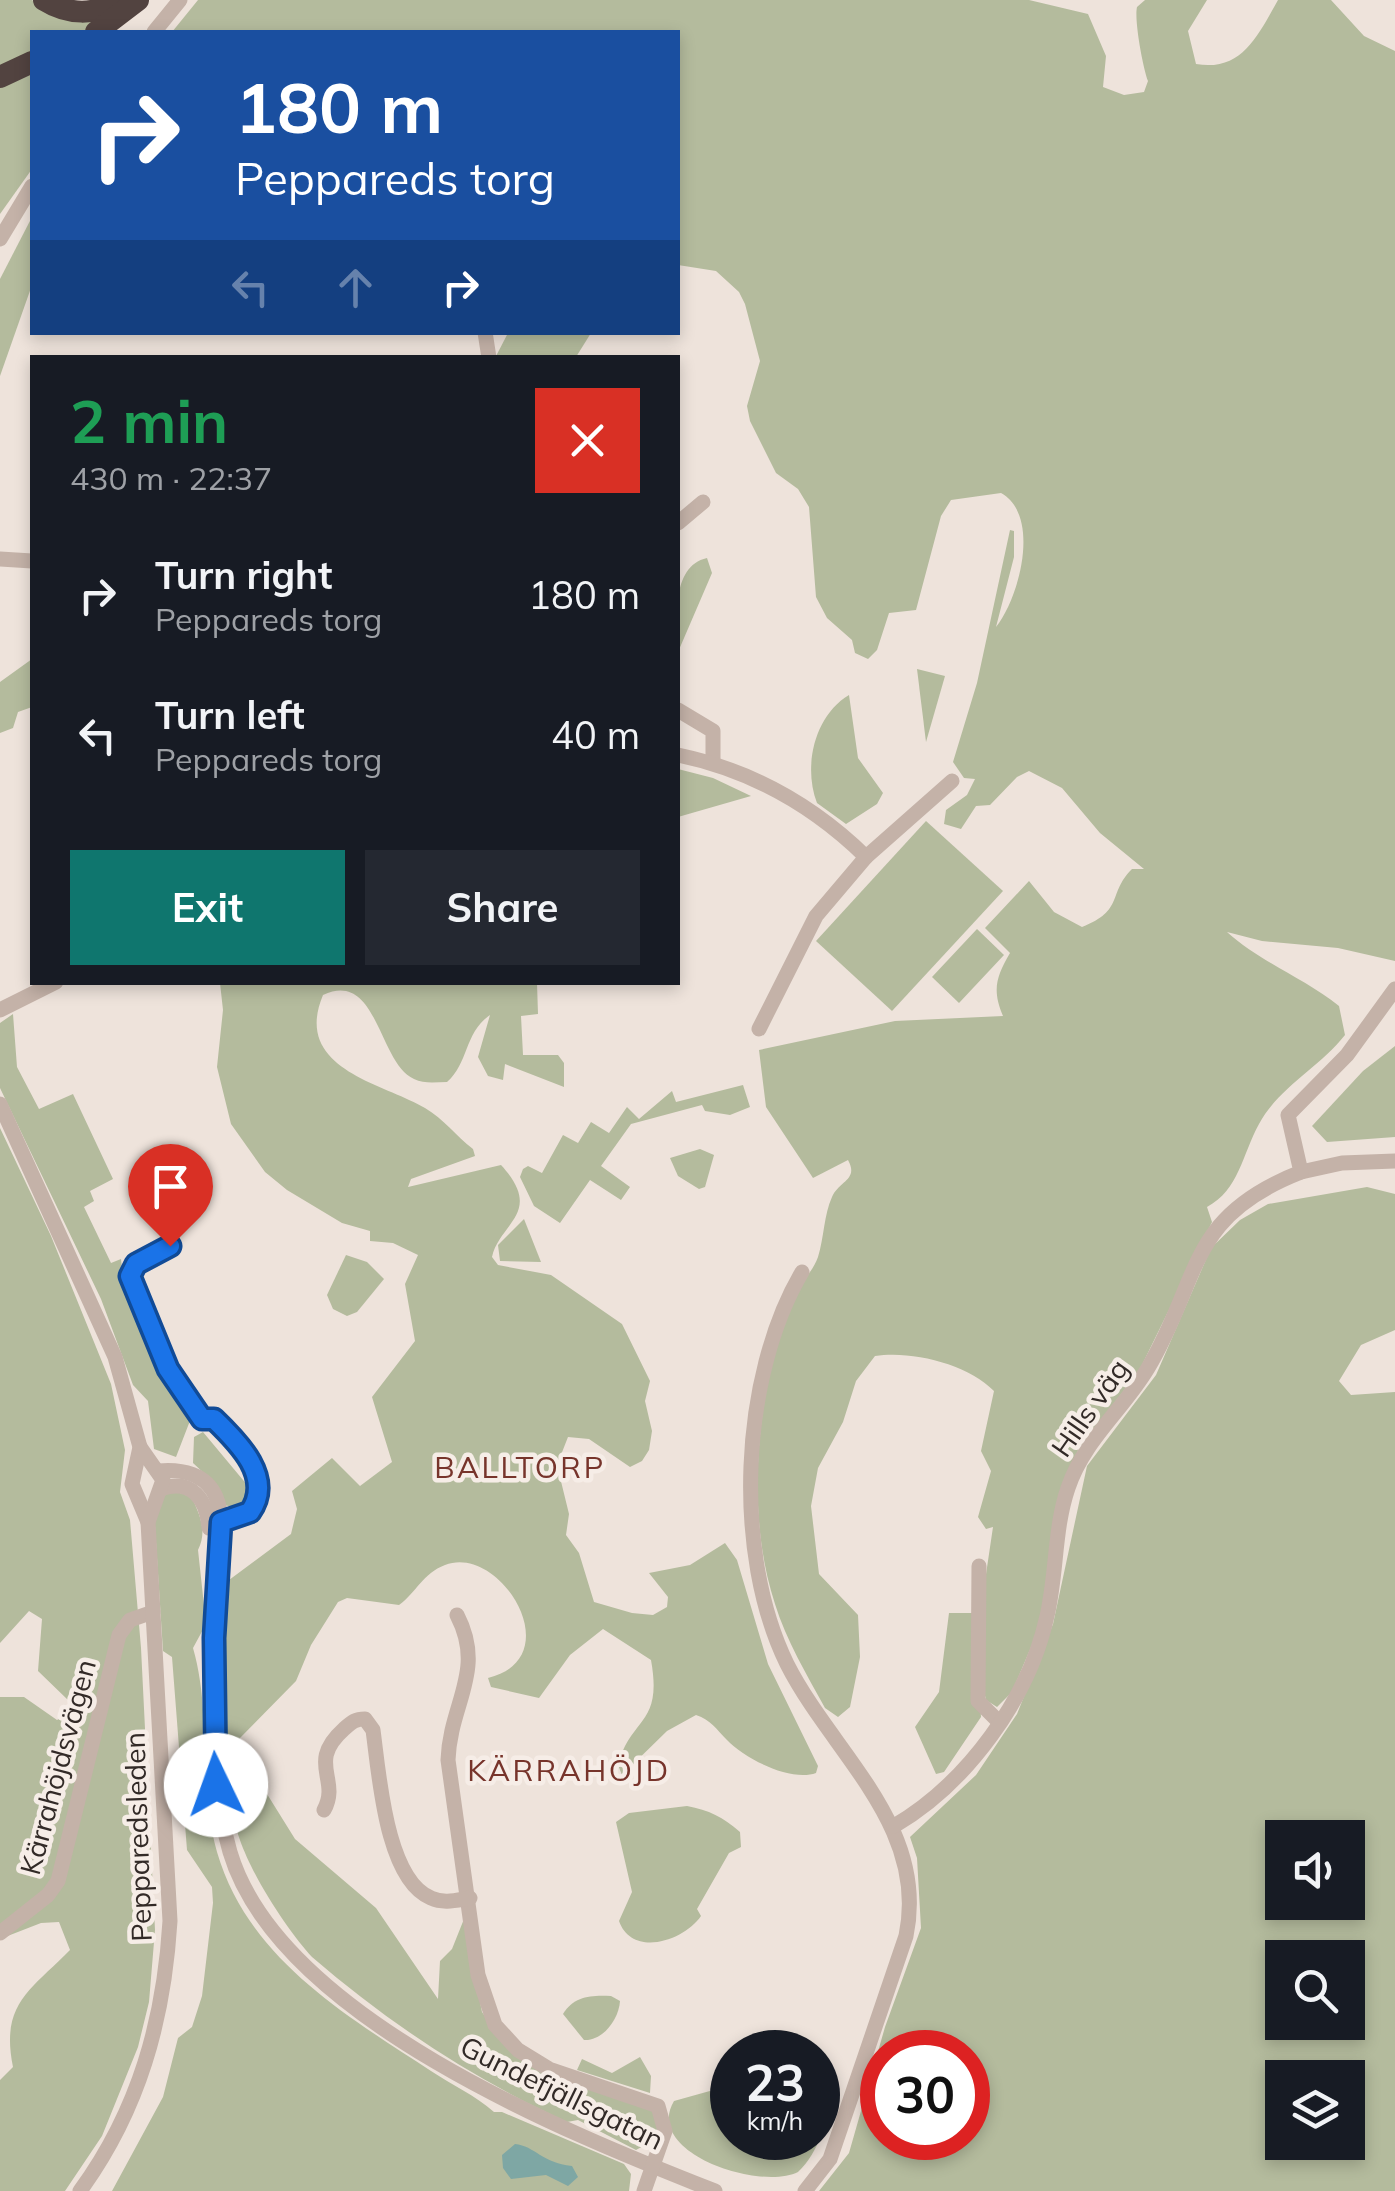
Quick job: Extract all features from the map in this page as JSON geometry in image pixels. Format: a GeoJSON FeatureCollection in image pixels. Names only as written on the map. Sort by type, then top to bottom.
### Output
{"type":"FeatureCollection","features":[{"type":"Feature","properties":{"kind":"highway"},"geometry":{"type":"LineString","coordinates":[[44,0],[58,8],[86,12],[119,0]]}},
{"type":"Feature","properties":{"kind":"highway"},"geometry":{"type":"LineString","coordinates":[[99,30],[138,0]]}},
{"type":"Feature","properties":{"kind":"highway"},"geometry":{"type":"LineString","coordinates":[[0,77],[30,63]]}},
{"type":"Feature","properties":{"kind":"street"},"geometry":{"type":"LineString","coordinates":[[156,30],[180,0]]}},
{"type":"Feature","properties":{"kind":"street"},"geometry":{"type":"LineString","coordinates":[[0,239],[30,189]]}},
{"type":"Feature","properties":{"kind":"street"},"geometry":{"type":"LineString","coordinates":[[680,522],[703,502]]}},
{"type":"Feature","properties":{"kind":"street"},"geometry":{"type":"LineString","coordinates":[[0,559],[30,560]]}},
{"type":"Feature","properties":{"kind":"street"},"geometry":{"type":"LineString","coordinates":[[680,711],[713,731],[713,762]]}},
{"type":"Feature","properties":{"kind":"street"},"geometry":{"type":"LineString","coordinates":[[680,755],[744,772],[843,834],[866,856]]}},
{"type":"Feature","properties":{"kind":"street"},"geometry":{"type":"LineString","coordinates":[[759,1029],[811,924],[866,856],[952,781]]}},
{"type":"Feature","properties":{"kind":"street"},"geometry":{"type":"LineString","coordinates":[[0,1010],[50,985]]}},
{"type":"Feature","properties":{"kind":"street"},"geometry":{"type":"LineString","coordinates":[[1301,1172],[1288,1115],[1347,1055],[1395,990]]}},
{"type":"Feature","properties":{"kind":"street"},"geometry":{"type":"LineString","coordinates":[[0,1104],[106,1333],[140,1447],[157,1470],[158,1492]]}},
{"type":"Feature","properties":{"kind":"street","name":"Hills väg"},"geometry":{"type":"LineString","coordinates":[[998,1721],[1026,1676],[1046,1621],[1062,1509],[1079,1460],[1146,1371],[1218,1223],[1266,1186],[1301,1172],[1342,1163],[1395,1161]]}},
{"type":"Feature","properties":{"kind":"street"},"geometry":{"type":"LineString","coordinates":[[170,1246],[136,1264],[130,1276],[176,1382],[202,1419],[217,1422],[259,1480],[259,1496],[250,1512],[215,1522]]}},
{"type":"Feature","properties":{"kind":"street"},"geometry":{"type":"LineString","coordinates":[[802,1272],[784,1307],[760,1401],[751,1488],[756,1562],[786,1662],[894,1826],[909,1889],[906,1936],[830,2159],[806,2191]]}},
{"type":"Feature","properties":{"kind":"street"},"geometry":{"type":"LineString","coordinates":[[140,1447],[132,1479],[134,1491],[142,1497],[180,1486],[194,1491],[215,1522]]}},
{"type":"Feature","properties":{"kind":"street"},"geometry":{"type":"LineString","coordinates":[[137,1470],[176,1470],[202,1479],[215,1493],[215,1522]]}},
{"type":"Feature","properties":{"kind":"street","name":"Pepparedsleden"},"geometry":{"type":"LineString","coordinates":[[80,2191],[124,2120],[142,2078],[167,1968],[170,1921],[148,1522],[134,1491]]}},
{"type":"Feature","properties":{"kind":"street","name":"Pepparedsleden"},"geometry":{"type":"LineString","coordinates":[[148,1522],[158,1492]]}},
{"type":"Feature","properties":{"kind":"street","name":"Gundefjällsgatan"},"geometry":{"type":"LineString","coordinates":[[215,1522],[216,1785],[232,1856],[263,1920],[319,1980],[416,2048],[525,2110],[715,2191]]}},
{"type":"Feature","properties":{"kind":"street"},"geometry":{"type":"LineString","coordinates":[[894,1826],[950,1787],[998,1721],[978,1701],[979,1566]]}},
{"type":"Feature","properties":{"kind":"street","name":"Kärrahöjdsvägen"},"geometry":{"type":"LineString","coordinates":[[0,1933],[48,1895],[58,1881],[120,1635],[130,1620],[153,1612]]}},
{"type":"Feature","properties":{"kind":"street"},"geometry":{"type":"LineString","coordinates":[[456,1615],[469,1641],[471,1660],[452,1727],[448,1760],[478,1975],[495,2025],[518,2050],[549,2069],[658,2106],[665,2131],[644,2191]]}},
{"type":"Feature","properties":{"kind":"street"},"geometry":{"type":"LineString","coordinates":[[324,1810],[329,1800],[322,1763],[326,1750],[354,1720],[365,1719],[373,1730],[393,1842],[404,1874],[417,1890],[433,1900],[470,1898]]}},
{"type":"Feature","properties":{"kind":"green space"},"geometry":{"type":"Polygon","coordinates":[[[0,0],[121,10],[86,30],[30,30],[30,54],[0,68],[0,0]]]}},
{"type":"Feature","properties":{"kind":"green space"},"geometry":{"type":"Polygon","coordinates":[[[198,0],[1029,0],[1088,14],[1106,56],[1103,87],[1124,95],[1144,92],[1148,81],[1136,13],[1145,0],[1207,0],[1188,31],[1196,64],[1212,65],[1247,48],[1278,0],[1331,0],[1364,36],[1395,51],[1395,961],[1338,948],[1262,941],[1227,932],[1339,1006],[1345,1035],[1267,1111],[1233,1181],[1207,1207],[1212,1222],[1139,1371],[1078,1450],[1040,1626],[1012,1692],[997,1707],[986,1700],[984,1691],[985,1581],[993,1527],[986,1529],[978,1517],[991,1471],[981,1451],[994,1391],[954,1366],[922,1357],[875,1356],[856,1381],[843,1422],[818,1468],[811,1506],[819,1574],[858,1615],[860,1657],[850,1707],[838,1717],[825,1708],[780,1617],[760,1532],[758,1456],[762,1418],[786,1309],[815,1264],[829,1204],[847,1180],[851,1167],[848,1160],[813,1178],[766,1107],[759,1050],[895,1021],[1003,1016],[997,984],[1010,953],[985,928],[1029,881],[1054,912],[1082,927],[1110,908],[1132,869],[1144,869],[1100,833],[1062,788],[1029,771],[1017,777],[990,805],[976,806],[961,829],[944,824],[946,810],[967,795],[975,779],[964,778],[953,762],[977,683],[1010,530],[1014,531],[1014,557],[996,627],[1019,577],[1023,537],[1013,504],[1001,493],[951,500],[941,516],[916,610],[889,613],[877,650],[868,659],[855,653],[852,640],[827,618],[816,597],[809,507],[798,489],[776,473],[750,421],[747,406],[760,361],[745,304],[739,292],[716,271],[680,265],[680,30],[174,30],[198,0]]]}},
{"type":"Feature","properties":{"kind":"green space"},"geometry":{"type":"Polygon","coordinates":[[[30,70],[30,172],[0,214],[0,85],[30,70]]]}},
{"type":"Feature","properties":{"kind":"green space"},"geometry":{"type":"Polygon","coordinates":[[[30,221],[30,291],[0,376],[0,279],[30,221]]]}},
{"type":"Feature","properties":{"kind":"green space"},"geometry":{"type":"Polygon","coordinates":[[[507,335],[590,335],[577,355],[497,355],[507,335]]]}},
{"type":"Feature","properties":{"kind":"green space"},"geometry":{"type":"Polygon","coordinates":[[[707,558],[712,573],[680,647],[680,588],[695,563],[707,558]]]}},
{"type":"Feature","properties":{"kind":"green space"},"geometry":{"type":"Polygon","coordinates":[[[30,660],[30,708],[18,712],[13,728],[0,733],[0,682],[30,660]]]}},
{"type":"Feature","properties":{"kind":"green space"},"geometry":{"type":"Polygon","coordinates":[[[917,669],[945,676],[926,742],[917,669]]]}},
{"type":"Feature","properties":{"kind":"green space"},"geometry":{"type":"Polygon","coordinates":[[[849,695],[858,758],[883,793],[877,804],[846,824],[817,803],[811,774],[820,729],[837,704],[849,695]]]}},
{"type":"Feature","properties":{"kind":"green space"},"geometry":{"type":"Polygon","coordinates":[[[680,770],[713,778],[751,796],[680,816],[680,770]]]}},
{"type":"Feature","properties":{"kind":"green space"},"geometry":{"type":"Polygon","coordinates":[[[926,821],[1003,891],[892,1011],[816,941],[926,821]]]}},
{"type":"Feature","properties":{"kind":"green space"},"geometry":{"type":"Polygon","coordinates":[[[977,929],[1004,955],[959,1003],[932,977],[977,929]]]}},
{"type":"Feature","properties":{"kind":"green space"},"geometry":{"type":"Polygon","coordinates":[[[220,985],[537,985],[538,1014],[521,1016],[523,1055],[558,1055],[564,1063],[564,1087],[505,1064],[503,1080],[488,1076],[478,1057],[490,1015],[475,1030],[447,1082],[418,1081],[402,1070],[366,1006],[355,995],[341,990],[323,995],[317,1020],[320,1040],[330,1057],[346,1070],[425,1108],[473,1149],[475,1156],[411,1179],[408,1187],[501,1165],[514,1181],[519,1206],[496,1245],[492,1257],[498,1265],[551,1275],[622,1324],[650,1381],[645,1401],[652,1431],[649,1450],[642,1461],[630,1467],[589,1439],[568,1437],[557,1465],[569,1514],[566,1535],[579,1553],[594,1602],[653,1615],[667,1607],[668,1597],[649,1573],[690,1565],[725,1543],[737,1560],[768,1664],[818,1766],[816,1773],[782,1772],[756,1761],[696,1715],[667,1731],[622,1775],[618,1765],[624,1749],[653,1697],[651,1660],[603,1629],[570,1655],[539,1698],[491,1687],[488,1678],[512,1666],[524,1649],[525,1628],[518,1606],[505,1586],[487,1571],[466,1563],[437,1569],[399,1605],[347,1598],[338,1602],[311,1645],[296,1681],[238,1740],[223,1733],[225,1583],[291,1534],[297,1509],[292,1491],[332,1458],[360,1486],[392,1462],[372,1397],[415,1341],[405,1284],[418,1255],[393,1243],[370,1241],[370,1231],[342,1223],[265,1172],[231,1124],[217,1067],[223,1010],[220,985]]]}},
{"type":"Feature","properties":{"kind":"green space"},"geometry":{"type":"Polygon","coordinates":[[[13,1014],[17,1067],[39,1109],[73,1094],[113,1179],[90,1191],[94,1201],[84,1207],[111,1263],[121,1259],[123,1276],[193,1413],[176,1457],[154,1449],[148,1401],[133,1385],[101,1299],[0,1088],[0,1023],[13,1014]]]}},
{"type":"Feature","properties":{"kind":"green space"},"geometry":{"type":"Polygon","coordinates":[[[1395,1046],[1395,1137],[1327,1142],[1312,1126],[1363,1071],[1395,1046]]]}},
{"type":"Feature","properties":{"kind":"green space"},"geometry":{"type":"Polygon","coordinates":[[[743,1085],[750,1107],[730,1115],[705,1111],[702,1105],[631,1124],[601,1166],[630,1187],[621,1200],[590,1180],[560,1223],[534,1206],[520,1177],[523,1169],[528,1166],[542,1173],[563,1135],[578,1143],[591,1122],[609,1133],[627,1107],[639,1119],[672,1091],[676,1102],[743,1085]]]}},
{"type":"Feature","properties":{"kind":"green space"},"geometry":{"type":"Polygon","coordinates":[[[0,1128],[51,1236],[111,1384],[125,1450],[120,1492],[130,1520],[141,1648],[155,1930],[149,2002],[138,2047],[102,2136],[65,2191],[0,2191],[0,2080],[13,2067],[10,2045],[15,2012],[31,1988],[70,1950],[59,1922],[41,1923],[5,1937],[0,1934],[0,1697],[24,1697],[57,1720],[72,1711],[68,1700],[38,1671],[42,1619],[29,1611],[0,1643],[0,1128]]]}},
{"type":"Feature","properties":{"kind":"green space"},"geometry":{"type":"Polygon","coordinates":[[[700,1149],[714,1155],[705,1187],[699,1189],[678,1176],[670,1158],[700,1149]]]}},
{"type":"Feature","properties":{"kind":"green space"},"geometry":{"type":"Polygon","coordinates":[[[1367,1187],[1395,1194],[1395,1330],[1361,1345],[1339,1381],[1351,1395],[1395,1392],[1395,2191],[819,2191],[849,2153],[860,2114],[860,2160],[990,2160],[990,2030],[884,2030],[921,1928],[917,1858],[910,1837],[976,1775],[1017,1714],[1053,1624],[1087,1466],[1156,1375],[1211,1248],[1240,1220],[1268,1204],[1367,1187]]]}},
{"type":"Feature","properties":{"kind":"green space"},"geometry":{"type":"Polygon","coordinates":[[[524,1219],[541,1262],[500,1261],[498,1245],[524,1219]]]}},
{"type":"Feature","properties":{"kind":"green space"},"geometry":{"type":"Polygon","coordinates":[[[346,1255],[367,1262],[384,1279],[357,1312],[347,1316],[333,1309],[327,1295],[346,1255]]]}},
{"type":"Feature","properties":{"kind":"green space"},"geometry":{"type":"Polygon","coordinates":[[[203,1432],[248,1486],[251,1494],[241,1509],[224,1505],[208,1477],[193,1463],[194,1437],[203,1432]]]}},
{"type":"Feature","properties":{"kind":"green space"},"geometry":{"type":"Polygon","coordinates":[[[168,1491],[191,1495],[201,1522],[198,1550],[206,1624],[193,1648],[202,1698],[211,1827],[232,1890],[251,1923],[303,1980],[365,2028],[494,2112],[624,2164],[631,2174],[629,2191],[112,2191],[163,2097],[178,2038],[192,2027],[202,1996],[213,1903],[212,1887],[187,1850],[172,1657],[163,1651],[154,1511],[168,1491]]]}},
{"type":"Feature","properties":{"kind":"green space"},"geometry":{"type":"Polygon","coordinates":[[[949,1613],[974,1613],[981,1717],[944,1772],[936,1774],[915,1727],[939,1692],[949,1613]]]}},
{"type":"Feature","properties":{"kind":"green space"},"geometry":{"type":"Polygon","coordinates":[[[253,1789],[267,1794],[295,1839],[376,1908],[438,1999],[440,1961],[452,1949],[464,1919],[482,2012],[505,2045],[655,2111],[660,2125],[656,2139],[636,2150],[578,2120],[567,2122],[498,2088],[402,2027],[312,1957],[273,1905],[239,1837],[234,1800],[253,1789]]]}},
{"type":"Feature","properties":{"kind":"green space"},"geometry":{"type":"Polygon","coordinates":[[[687,1806],[715,1815],[734,1827],[740,1832],[741,1847],[729,1853],[697,1909],[701,1916],[693,1925],[659,1942],[635,1939],[619,1921],[632,1892],[616,1822],[629,1813],[687,1806]]]}},
{"type":"Feature","properties":{"kind":"green space"},"geometry":{"type":"Polygon","coordinates":[[[611,1996],[620,2001],[613,2022],[598,2037],[584,2040],[563,2014],[572,2003],[584,1998],[611,1996]]]}},
{"type":"Feature","properties":{"kind":"green space"},"geometry":{"type":"Polygon","coordinates":[[[640,2057],[651,2076],[650,2093],[577,2070],[582,2059],[612,2073],[640,2057]]]}},
{"type":"Feature","properties":{"kind":"green space"},"geometry":{"type":"Polygon","coordinates":[[[710,2091],[710,2160],[808,2160],[798,2172],[780,2177],[734,2172],[710,2163],[675,2137],[669,2120],[674,2101],[710,2091]]]}},
{"type":"Feature","properties":{"kind":"water"},"geometry":{"type":"Polygon","coordinates":[[[515,2144],[553,2162],[572,2166],[578,2177],[568,2186],[546,2175],[511,2179],[503,2168],[502,2155],[515,2144]]]}},
{"type":"Feature","properties":{"kind":"district","name":"BALLTORP"},"geometry":{"type":"Point","coordinates":[520,1468]}},
{"type":"Feature","properties":{"kind":"district","name":"KÄRRAHÖJD"},"geometry":{"type":"Point","coordinates":[569,1771]}},
{"type":"Feature","properties":{"kind":"route"},"geometry":{"type":"LineString","coordinates":[[170,1246],[136,1264],[130,1276],[176,1382],[202,1419],[214,1419],[229,1436],[258,1474],[260,1486],[250,1512],[237,1520],[221,1522],[214,1638],[216,1785]]}}]}
